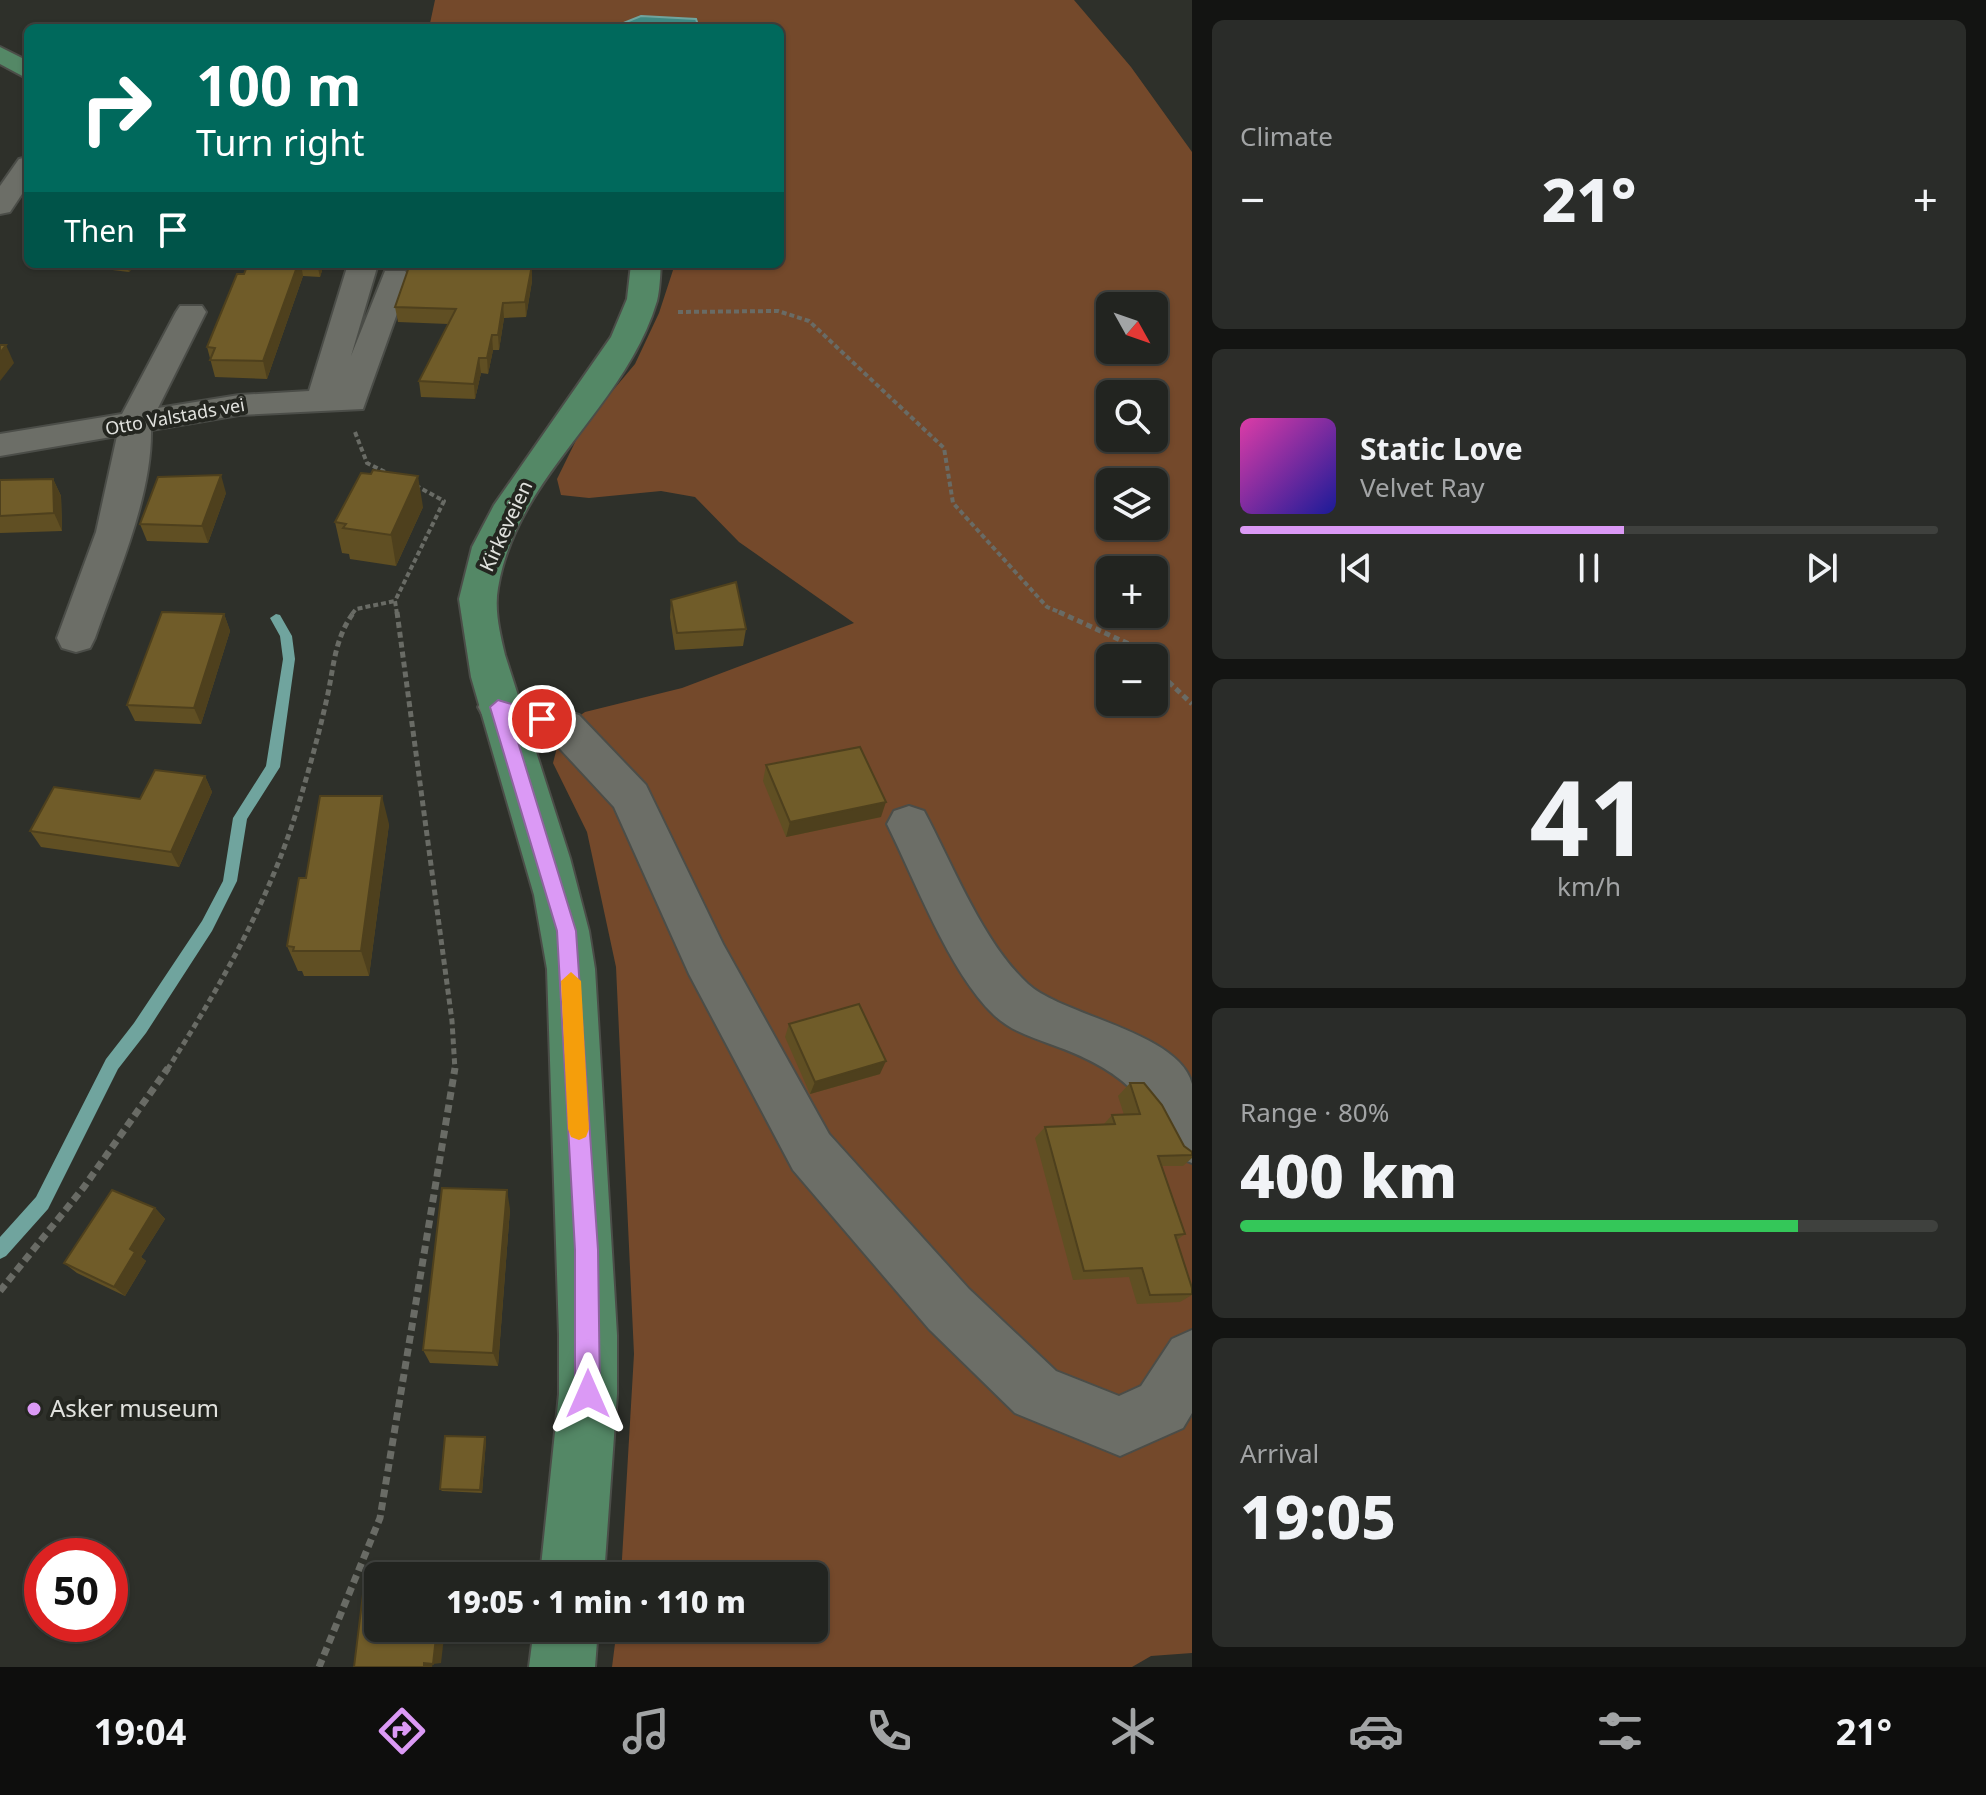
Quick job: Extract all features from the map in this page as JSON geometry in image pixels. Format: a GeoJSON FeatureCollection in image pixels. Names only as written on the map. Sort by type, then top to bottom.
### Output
{"type":"FeatureCollection","features":[{"type":"Feature","properties":{"kind":"main road"},"geometry":{"type":"LineString","coordinates":[[0,54],[24,69]]}},
{"type":"Feature","properties":{"kind":"main road","name":"Kirkeveien"},"geometry":{"type":"LineString","coordinates":[[573,1562],[588,1394],[588,1335],[571,969],[567,931],[551,870],[498,707],[478,614],[484,566],[528,476],[601,375],[637,313],[645,268]]}},
{"type":"Feature","properties":{"kind":"main road"},"geometry":{"type":"LineString","coordinates":[[562,1667],[565,1642]]}},
{"type":"Feature","properties":{"kind":"street"},"geometry":{"type":"LineString","coordinates":[[336,401],[362,268]]}},
{"type":"Feature","properties":{"kind":"street"},"geometry":{"type":"LineString","coordinates":[[336,401],[395,277]]}},
{"type":"Feature","properties":{"kind":"street"},"geometry":{"type":"LineString","coordinates":[[76,638],[114,532],[134,446],[134,423],[191,312]]}},
{"type":"Feature","properties":{"kind":"street","name":"Otto Valstads vei"},"geometry":{"type":"LineString","coordinates":[[0,445],[239,405],[336,401]]}},
{"type":"Feature","properties":{"kind":"street"},"geometry":{"type":"LineString","coordinates":[[498,707],[564,726],[631,797],[706,959],[811,1152],[949,1309],[1036,1392],[1120,1426],[1162,1407],[1192,1359]]}},
{"type":"Feature","properties":{"kind":"street"},"geometry":{"type":"LineString","coordinates":[[909,824],[982,963],[1023,1010],[1087,1035],[1154,1071],[1182,1108],[1192,1138]]}},
{"type":"Feature","properties":{"kind":"path"},"geometry":{"type":"LineString","coordinates":[[637,313],[778,311],[809,321],[944,448],[953,503],[1047,607],[1129,644]]}},
{"type":"Feature","properties":{"kind":"path"},"geometry":{"type":"LineString","coordinates":[[319,1667],[380,1518],[455,1073],[452,1021],[395,601],[444,501],[427,489],[367,463],[336,401]]}},
{"type":"Feature","properties":{"kind":"path"},"geometry":{"type":"LineString","coordinates":[[0,1291],[80,1196],[172,1062],[243,939],[289,833],[327,696],[338,631],[356,609],[395,601]]}},
{"type":"Feature","properties":{"kind":"path"},"geometry":{"type":"LineString","coordinates":[[1168,681],[1192,704]]}},
{"type":"Feature","properties":{"kind":"shaded area"},"geometry":{"type":"Polygon","coordinates":[[[435,0],[1074,0],[1131,67],[1192,152],[1192,1653],[1151,1656],[1132,1667],[612,1667],[615,1642],[828,1642],[828,1562],[622,1562],[634,1354],[616,967],[587,832],[553,763],[562,728],[585,712],[682,688],[854,623],[739,542],[695,497],[661,491],[589,498],[561,495],[557,479],[583,426],[635,364],[659,313],[674,268],[784,268],[784,24],[697,24],[695,19],[641,16],[621,24],[430,24],[435,0]]]}},
{"type":"Feature","properties":{"kind":"water"},"geometry":{"type":"Polygon","coordinates":[[[641,16],[696,19],[698,24],[621,24],[641,16]]]}},
{"type":"Feature","properties":{"kind":"building"},"geometry":{"type":"Polygon","coordinates":[[[246,268],[297,268],[263,361],[210,360],[215,348],[207,347],[237,274],[244,274],[246,268]]]}},
{"type":"Feature","properties":{"kind":"building"},"geometry":{"type":"Polygon","coordinates":[[[409,268],[531,268],[525,302],[503,303],[498,335],[492,335],[487,358],[479,358],[474,384],[419,381],[456,309],[395,307],[409,268]]]}},
{"type":"Feature","properties":{"kind":"building"},"geometry":{"type":"Polygon","coordinates":[[[373,470],[418,476],[391,535],[343,528],[346,524],[335,522],[361,473],[371,474],[373,470]]]}},
{"type":"Feature","properties":{"kind":"building"},"geometry":{"type":"Polygon","coordinates":[[[221,475],[202,526],[140,524],[158,477],[221,475]]]}},
{"type":"Feature","properties":{"kind":"building"},"geometry":{"type":"Polygon","coordinates":[[[53,479],[54,513],[0,516],[0,480],[53,479]]]}},
{"type":"Feature","properties":{"kind":"building"},"geometry":{"type":"Polygon","coordinates":[[[736,582],[746,629],[677,633],[671,600],[736,582]]]}},
{"type":"Feature","properties":{"kind":"building"},"geometry":{"type":"Polygon","coordinates":[[[162,612],[224,614],[194,708],[127,705],[162,612]]]}},
{"type":"Feature","properties":{"kind":"building"},"geometry":{"type":"Polygon","coordinates":[[[860,747],[886,802],[790,822],[766,765],[860,747]]]}},
{"type":"Feature","properties":{"kind":"building"},"geometry":{"type":"Polygon","coordinates":[[[155,770],[205,776],[171,852],[30,831],[54,787],[140,799],[155,770]]]}},
{"type":"Feature","properties":{"kind":"building"},"geometry":{"type":"Polygon","coordinates":[[[320,796],[382,796],[361,951],[293,951],[294,947],[287,946],[299,878],[306,878],[320,796]]]}},
{"type":"Feature","properties":{"kind":"building"},"geometry":{"type":"Polygon","coordinates":[[[859,1004],[886,1061],[815,1082],[789,1024],[859,1004]]]}},
{"type":"Feature","properties":{"kind":"building"},"geometry":{"type":"Polygon","coordinates":[[[1130,1083],[1144,1083],[1162,1105],[1184,1146],[1192,1152],[1192,1155],[1158,1156],[1185,1234],[1175,1235],[1192,1294],[1150,1295],[1142,1268],[1084,1271],[1045,1127],[1115,1124],[1112,1115],[1140,1114],[1130,1083]]]}},
{"type":"Feature","properties":{"kind":"building"},"geometry":{"type":"Polygon","coordinates":[[[442,1188],[507,1190],[493,1353],[423,1350],[442,1188]]]}},
{"type":"Feature","properties":{"kind":"building"},"geometry":{"type":"Polygon","coordinates":[[[112,1190],[155,1208],[130,1249],[135,1252],[114,1287],[64,1263],[112,1190]]]}},
{"type":"Feature","properties":{"kind":"building"},"geometry":{"type":"Polygon","coordinates":[[[445,1436],[485,1437],[480,1490],[440,1489],[445,1436]]]}},
{"type":"Feature","properties":{"kind":"building"},"geometry":{"type":"Polygon","coordinates":[[[364,1586],[364,1642],[435,1642],[433,1664],[424,1663],[424,1667],[354,1667],[364,1586]]]}},
{"type":"Feature","properties":{"kind":"waterway"},"geometry":{"type":"LineString","coordinates":[[0,1250],[42,1203],[112,1064],[140,1028],[207,926],[230,881],[240,818],[273,767],[289,659],[286,636],[276,618]]}},
{"type":"Feature","properties":{"kind":"slow traffic"},"geometry":{"type":"LineString","coordinates":[[571,981],[579,1129]]}},
{"type":"Feature","properties":{"kind":"place","name":"Asker museum"},"geometry":{"type":"Point","coordinates":[34,1409]}},
{"type":"Feature","properties":{"kind":"route"},"geometry":{"type":"LineString","coordinates":[[542,719],[498,707],[551,870],[567,931],[586,1250],[588,1394]]}}]}
